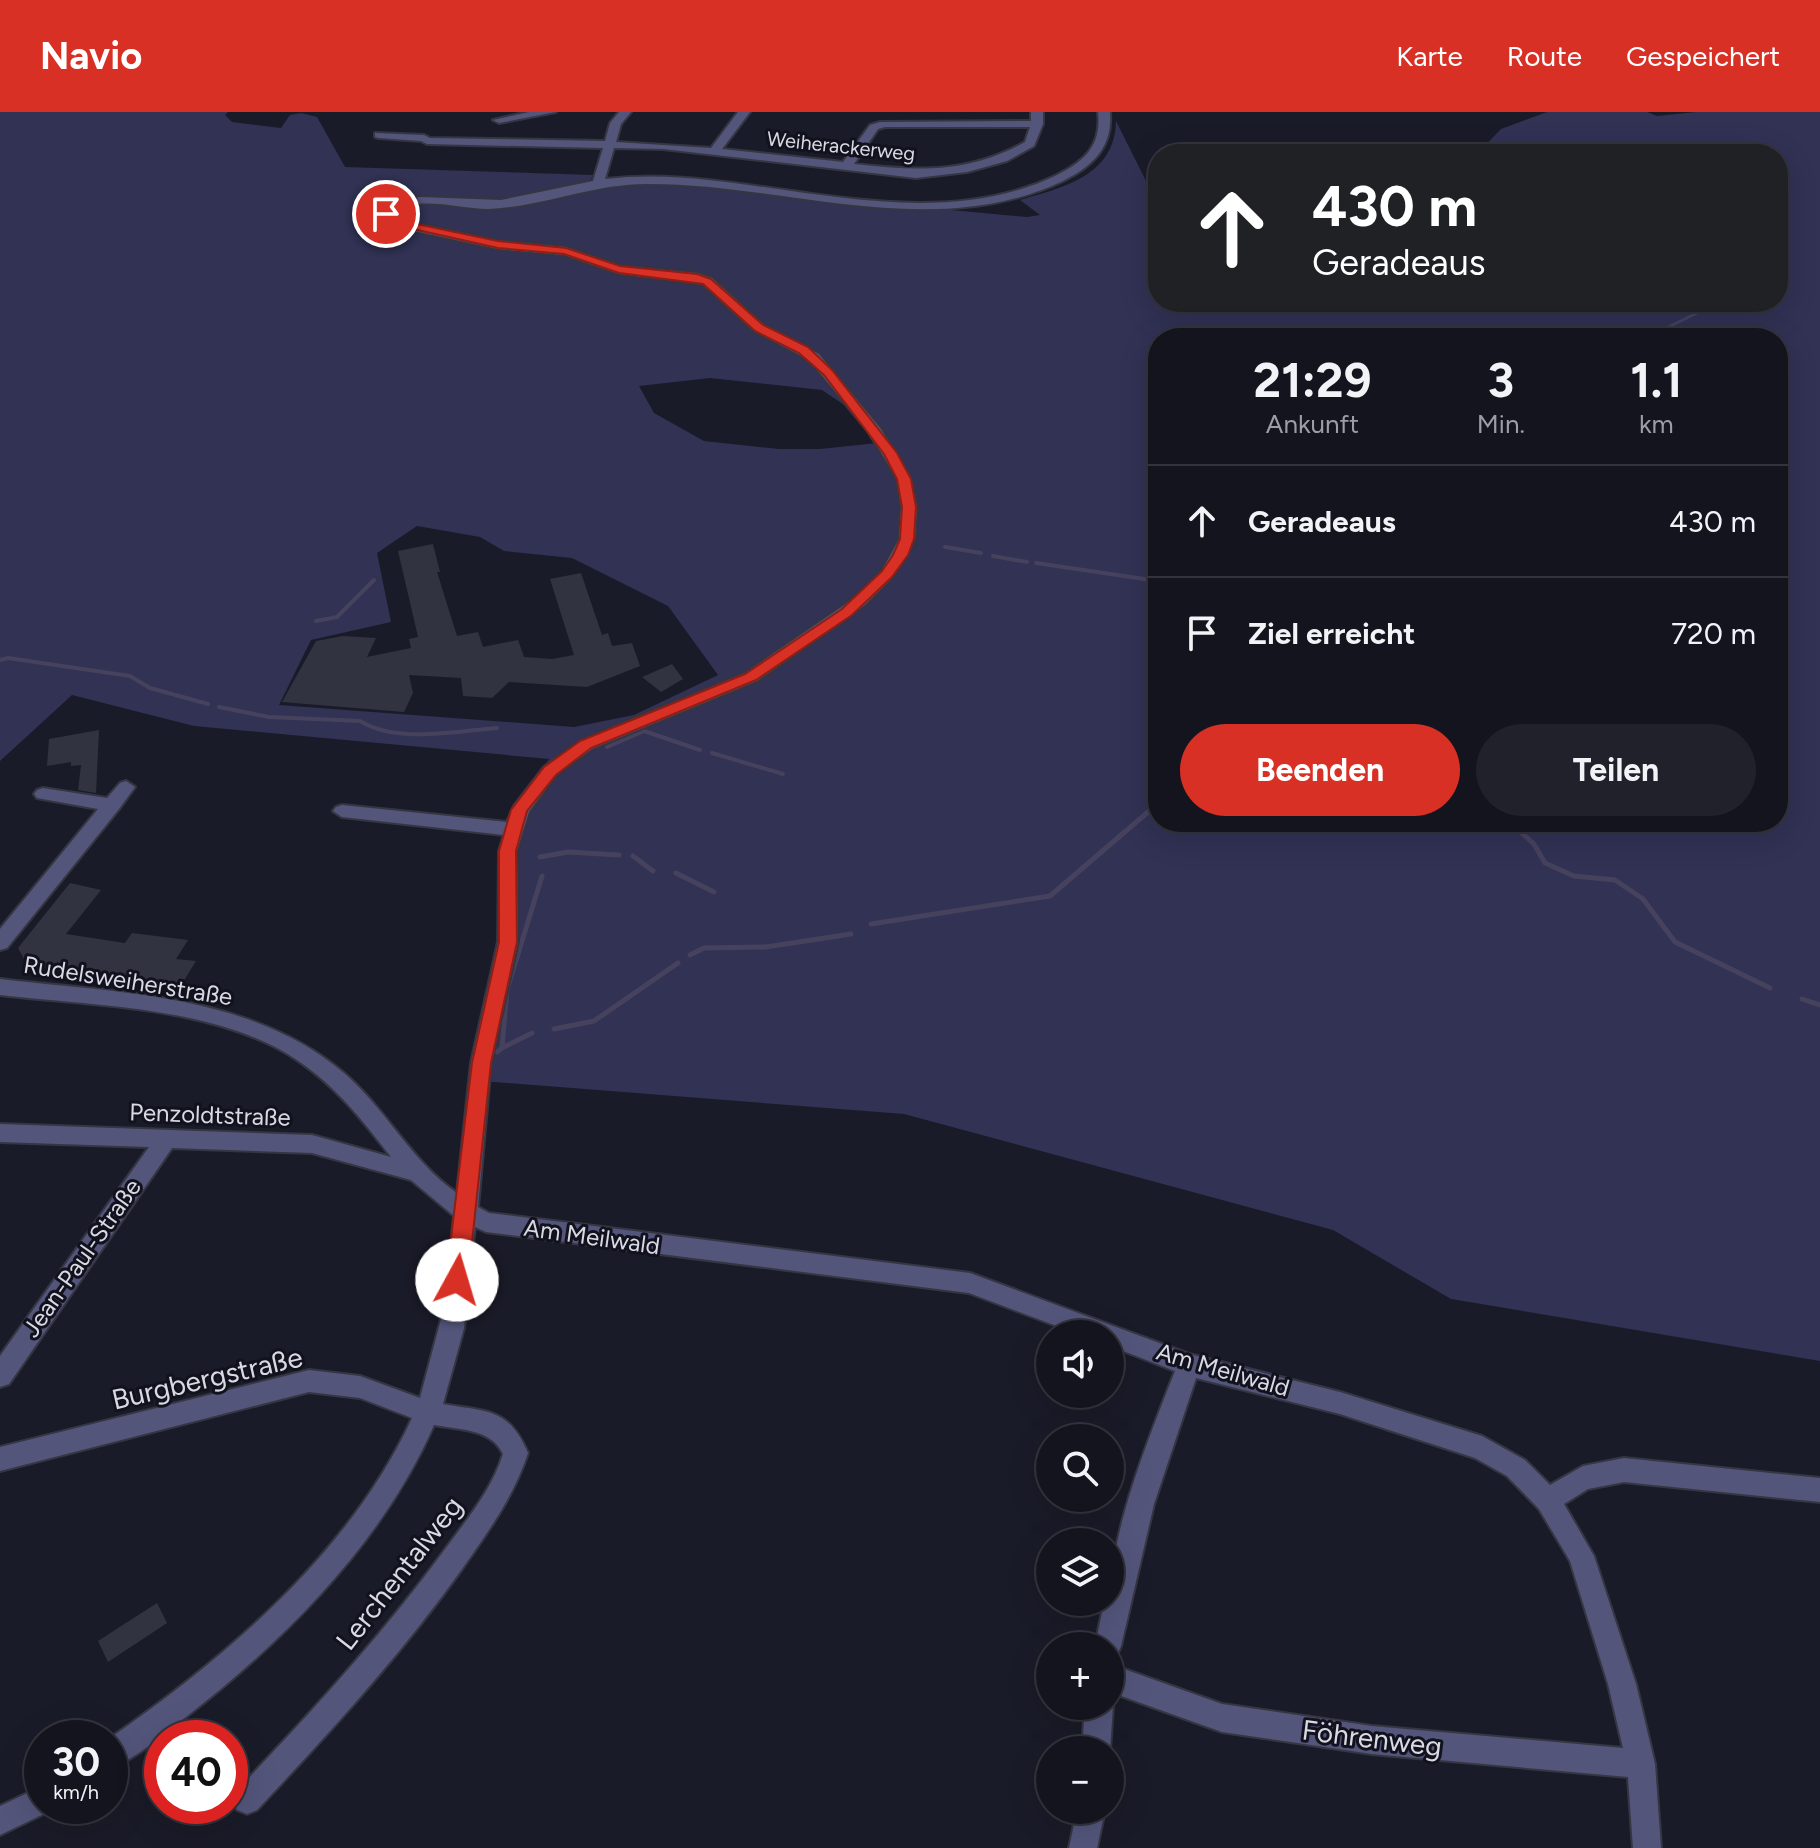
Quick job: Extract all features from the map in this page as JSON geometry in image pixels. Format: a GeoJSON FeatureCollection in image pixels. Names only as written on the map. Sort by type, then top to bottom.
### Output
{"type":"FeatureCollection","features":[{"type":"Feature","properties":{"kind":"street"},"geometry":{"type":"LineString","coordinates":[[510,143],[498,116],[550,112]]}},
{"type":"Feature","properties":{"kind":"street"},"geometry":{"type":"LineString","coordinates":[[598,183],[616,123],[625,112]]}},
{"type":"Feature","properties":{"kind":"street"},"geometry":{"type":"LineString","coordinates":[[715,150],[744,112]]}},
{"type":"Feature","properties":{"kind":"street"},"geometry":{"type":"LineString","coordinates":[[128,1743],[167,1716],[258,1636],[309,1583],[363,1522],[402,1463],[427,1412],[449,1346],[484,1044],[508,942],[506,872],[512,829],[520,810],[558,765],[586,745],[751,677],[784,655],[859,602],[887,574],[907,539],[909,507],[904,479],[874,429],[814,357],[759,328],[707,281],[697,277],[619,270],[556,249],[508,246],[394,222],[387,218],[387,211],[395,205],[411,201],[502,204],[598,183],[658,180],[885,204],[973,202],[1035,190],[1059,181],[1087,163],[1104,142],[1104,112]]}},
{"type":"Feature","properties":{"kind":"street"},"geometry":{"type":"LineString","coordinates":[[846,166],[874,127],[884,124],[1037,118]]}},
{"type":"Feature","properties":{"kind":"street","name":"Weiherackerweg"},"geometry":{"type":"LineString","coordinates":[[379,135],[424,138],[427,141],[609,144],[715,150],[916,174],[967,169],[1003,159],[1030,144],[1037,118]]}},
{"type":"Feature","properties":{"kind":"street"},"geometry":{"type":"LineString","coordinates":[[0,943],[126,787]]}},
{"type":"Feature","properties":{"kind":"street"},"geometry":{"type":"LineString","coordinates":[[43,794],[113,805]]}},
{"type":"Feature","properties":{"kind":"street"},"geometry":{"type":"LineString","coordinates":[[342,811],[512,829]]}},
{"type":"Feature","properties":{"kind":"street","name":"Rudelsweiherstraße"},"geometry":{"type":"LineString","coordinates":[[0,987],[113,1000],[201,1016],[229,1022],[288,1044],[336,1078],[374,1119],[414,1172],[464,1212]]}},
{"type":"Feature","properties":{"kind":"street","name":"Penzoldtstraße"},"geometry":{"type":"LineString","coordinates":[[0,1133],[312,1144],[414,1172]]}},
{"type":"Feature","properties":{"kind":"street","name":"Jean-Paul-Straße"},"geometry":{"type":"LineString","coordinates":[[0,1376],[166,1140]]}},
{"type":"Feature","properties":{"kind":"street","name":"Am Meilwald"},"geometry":{"type":"LineString","coordinates":[[464,1212],[486,1222],[591,1237],[970,1283],[1189,1365],[1383,1415],[1482,1448],[1516,1468],[1548,1500],[1581,1556],[1622,1684],[1641,1764],[1647,1848]]}},
{"type":"Feature","properties":{"kind":"street"},"geometry":{"type":"LineString","coordinates":[[1111,1632],[1127,1549],[1145,1485],[1189,1365]]}},
{"type":"Feature","properties":{"kind":"street","name":"Burgbergstraße"},"geometry":{"type":"LineString","coordinates":[[0,1459],[309,1381],[360,1387],[427,1412]]}},
{"type":"Feature","properties":{"kind":"street","name":"Lerchentalweg"},"geometry":{"type":"LineString","coordinates":[[248,1799],[344,1695],[445,1572],[509,1480],[516,1453],[507,1435],[494,1425],[427,1412]]}},
{"type":"Feature","properties":{"kind":"street"},"geometry":{"type":"LineString","coordinates":[[1548,1500],[1583,1478],[1624,1470],[1820,1490]]}},
{"type":"Feature","properties":{"kind":"street","name":"Föhrenweg"},"geometry":{"type":"LineString","coordinates":[[1124,1683],[1222,1718],[1372,1740],[1641,1764]]}},
{"type":"Feature","properties":{"kind":"street"},"geometry":{"type":"LineString","coordinates":[[0,1821],[24,1809]]}},
{"type":"Feature","properties":{"kind":"street"},"geometry":{"type":"LineString","coordinates":[[1083,1848],[1088,1824]]}},
{"type":"Feature","properties":{"kind":"shaded area"},"geometry":{"type":"Polygon","coordinates":[[[0,112],[228,112],[225,115],[232,122],[281,128],[290,115],[301,113],[317,117],[345,167],[594,175],[589,181],[597,186],[658,183],[1027,217],[1040,215],[1020,200],[1070,184],[1097,166],[1107,154],[1116,121],[1148,185],[1148,312],[1788,312],[1788,144],[1487,144],[1501,129],[1547,112],[1647,112],[1657,116],[1696,112],[1820,112],[1820,1361],[1451,1299],[1333,1230],[904,1114],[469,1080],[498,962],[500,862],[509,818],[549,759],[194,726],[72,695],[0,761],[0,112]],[[710,378],[639,386],[654,413],[704,441],[779,449],[820,449],[877,443],[853,411],[822,390],[710,378]],[[417,526],[377,553],[391,622],[311,640],[279,705],[574,727],[634,715],[718,675],[668,606],[572,558],[504,551],[480,537],[417,526]]]}},
{"type":"Feature","properties":{"kind":"building"},"geometry":{"type":"Polygon","coordinates":[[[433,544],[440,572],[437,572],[457,636],[478,632],[483,647],[518,640],[524,657],[552,659],[574,655],[550,579],[581,573],[602,635],[608,633],[612,646],[632,643],[640,666],[587,687],[509,682],[492,698],[463,696],[461,678],[409,675],[413,693],[404,712],[282,702],[316,641],[343,636],[376,638],[367,657],[411,648],[409,639],[418,637],[398,551],[433,544]]]}},
{"type":"Feature","properties":{"kind":"building"},"geometry":{"type":"Polygon","coordinates":[[[672,664],[683,679],[661,692],[642,677],[672,664]]]}},
{"type":"Feature","properties":{"kind":"building"},"geometry":{"type":"Polygon","coordinates":[[[99,730],[96,793],[78,790],[81,765],[71,766],[71,762],[47,766],[49,739],[99,730]]]}},
{"type":"Feature","properties":{"kind":"building"},"geometry":{"type":"Polygon","coordinates":[[[70,883],[101,890],[66,934],[125,943],[132,933],[188,940],[176,959],[196,961],[180,987],[28,966],[18,948],[70,883]]]}},
{"type":"Feature","properties":{"kind":"building"},"geometry":{"type":"Polygon","coordinates":[[[157,1603],[167,1623],[108,1662],[98,1641],[157,1603]]]}},
{"type":"Feature","properties":{"kind":"waterway"},"geometry":{"type":"LineString","coordinates":[[1666,328],[1698,312]]}},
{"type":"Feature","properties":{"kind":"waterway"},"geometry":{"type":"LineString","coordinates":[[945,547],[981,553]]}},
{"type":"Feature","properties":{"kind":"waterway"},"geometry":{"type":"LineString","coordinates":[[993,556],[1027,562]]}},
{"type":"Feature","properties":{"kind":"waterway"},"geometry":{"type":"LineString","coordinates":[[1036,563],[1148,580]]}},
{"type":"Feature","properties":{"kind":"waterway"},"geometry":{"type":"LineString","coordinates":[[316,621],[337,617],[374,580]]}},
{"type":"Feature","properties":{"kind":"waterway"},"geometry":{"type":"LineString","coordinates":[[0,660],[8,658],[130,676],[150,688],[208,704]]}},
{"type":"Feature","properties":{"kind":"waterway"},"geometry":{"type":"LineString","coordinates":[[219,707],[269,717],[360,721],[375,728],[409,734],[497,728]]}},
{"type":"Feature","properties":{"kind":"waterway"},"geometry":{"type":"LineString","coordinates":[[607,747],[644,731],[700,750]]}},
{"type":"Feature","properties":{"kind":"waterway"},"geometry":{"type":"LineString","coordinates":[[712,753],[783,774]]}},
{"type":"Feature","properties":{"kind":"waterway"},"geometry":{"type":"LineString","coordinates":[[871,924],[1050,896],[1148,812]]}},
{"type":"Feature","properties":{"kind":"waterway"},"geometry":{"type":"LineString","coordinates":[[1521,832],[1534,844],[1545,863],[1574,876],[1615,880],[1643,899],[1675,942],[1770,988]]}},
{"type":"Feature","properties":{"kind":"waterway"},"geometry":{"type":"LineString","coordinates":[[540,857],[568,852],[619,855]]}},
{"type":"Feature","properties":{"kind":"waterway"},"geometry":{"type":"LineString","coordinates":[[633,856],[653,871]]}},
{"type":"Feature","properties":{"kind":"waterway"},"geometry":{"type":"LineString","coordinates":[[676,873],[714,892]]}},
{"type":"Feature","properties":{"kind":"waterway"},"geometry":{"type":"LineString","coordinates":[[502,1048],[507,990],[542,876]]}},
{"type":"Feature","properties":{"kind":"waterway"},"geometry":{"type":"LineString","coordinates":[[690,955],[704,948],[766,947],[851,934]]}},
{"type":"Feature","properties":{"kind":"waterway"},"geometry":{"type":"LineString","coordinates":[[554,1029],[594,1021],[678,963]]}},
{"type":"Feature","properties":{"kind":"waterway"},"geometry":{"type":"LineString","coordinates":[[1802,999],[1820,1005]]}},
{"type":"Feature","properties":{"kind":"waterway"},"geometry":{"type":"LineString","coordinates":[[502,1048],[532,1033]]}},
{"type":"Feature","properties":{"kind":"waterway"},"geometry":{"type":"LineString","coordinates":[[497,1052],[502,1048]]}},
{"type":"Feature","properties":{"kind":"route"},"geometry":{"type":"LineString","coordinates":[[386,214],[394,222],[498,245],[556,249],[619,270],[697,277],[707,281],[759,328],[804,350],[828,373],[891,453],[904,479],[910,522],[900,555],[887,574],[847,612],[751,677],[586,745],[550,771],[520,810],[508,851],[508,942],[481,1063],[457,1280]]}}]}
